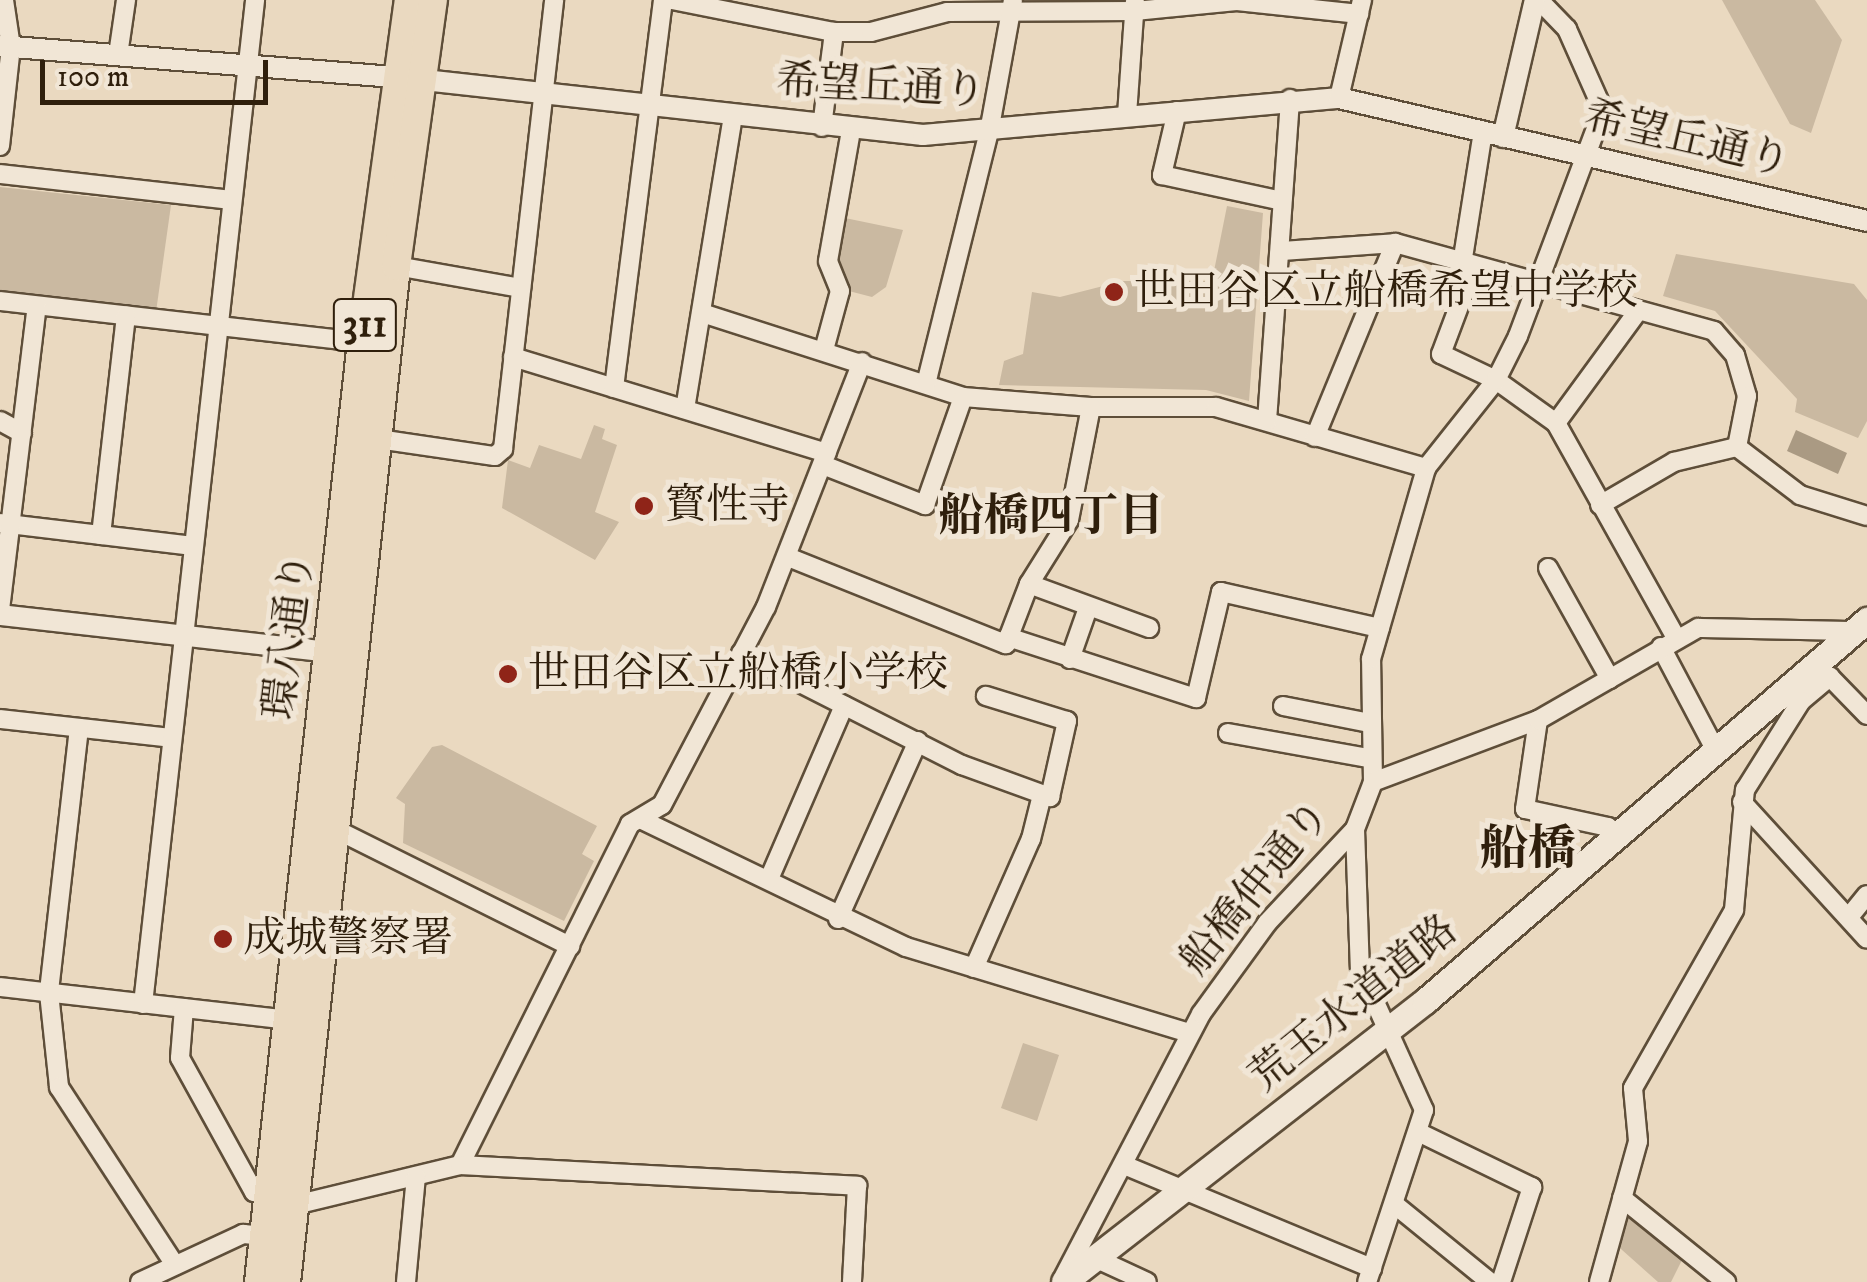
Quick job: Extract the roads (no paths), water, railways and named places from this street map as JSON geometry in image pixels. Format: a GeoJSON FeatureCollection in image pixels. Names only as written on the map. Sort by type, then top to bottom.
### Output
{"type":"FeatureCollection","features":[{"type":"Feature","properties":{"kind":"main road","name":"環八通り"},"geometry":{"type":"LineString","coordinates":[[300,1021],[335,829],[340,653],[378,439],[396,266],[409,78],[409,0]]}},
{"type":"Feature","properties":{"kind":"main road","name":"環八通り"},"geometry":{"type":"LineString","coordinates":[[286,1282],[280,1200],[340,653],[362,342],[409,78],[434,0]]}},
{"type":"Feature","properties":{"kind":"main road","name":"荒玉水道道路"},"geometry":{"type":"LineString","coordinates":[[1062,1282],[1185,1191],[1618,838],[1716,751],[1794,696],[1824,670],[1860,626]]}},
{"type":"Feature","properties":{"kind":"main road","name":"環八通り"},"geometry":{"type":"LineString","coordinates":[[259,1282],[264,1236],[280,1200]]}},
{"type":"Feature","properties":{"kind":"street"},"geometry":{"type":"LineString","coordinates":[[0,146],[4,0]]}},
{"type":"Feature","properties":{"kind":"street"},"geometry":{"type":"LineString","coordinates":[[118,55],[126,0]]}},
{"type":"Feature","properties":{"kind":"street"},"geometry":{"type":"LineString","coordinates":[[144,1004],[256,0]]}},
{"type":"Feature","properties":{"kind":"street"},"geometry":{"type":"LineString","coordinates":[[378,439],[495,456],[504,449],[554,0]]}},
{"type":"Feature","properties":{"kind":"street"},"geometry":{"type":"LineString","coordinates":[[614,388],[663,0]]}},
{"type":"Feature","properties":{"kind":"street"},"geometry":{"type":"LineString","coordinates":[[672,0],[834,32],[871,32],[947,12],[1012,7],[1237,1],[1361,7],[1339,98]]}},
{"type":"Feature","properties":{"kind":"street"},"geometry":{"type":"LineString","coordinates":[[1373,782],[1369,758],[1371,659],[1426,468],[1496,380],[1541,284],[1604,110],[1568,29],[1537,0],[1493,134],[1468,267],[1441,354],[1496,380],[1556,424],[1669,643],[1716,751]]}},
{"type":"Feature","properties":{"kind":"street"},"geometry":{"type":"LineString","coordinates":[[1128,115],[1135,6]]}},
{"type":"Feature","properties":{"kind":"street"},"geometry":{"type":"LineString","coordinates":[[926,384],[989,132],[1012,7]]}},
{"type":"Feature","properties":{"kind":"street"},"geometry":{"type":"LineString","coordinates":[[822,126],[834,32]]}},
{"type":"Feature","properties":{"kind":"street","name":"希望丘通り"},"geometry":{"type":"LineString","coordinates":[[5,47],[409,78],[850,130],[989,132],[1128,115],[1339,98],[1867,220]]}},
{"type":"Feature","properties":{"kind":"street"},"geometry":{"type":"LineString","coordinates":[[1267,421],[1290,100]]}},
{"type":"Feature","properties":{"kind":"street"},"geometry":{"type":"LineString","coordinates":[[1177,111],[1162,175],[1282,202]]}},
{"type":"Feature","properties":{"kind":"street"},"geometry":{"type":"LineString","coordinates":[[685,409],[732,116]]}},
{"type":"Feature","properties":{"kind":"street"},"geometry":{"type":"LineString","coordinates":[[824,350],[840,291],[828,261],[850,130]]}},
{"type":"Feature","properties":{"kind":"street"},"geometry":{"type":"LineString","coordinates":[[0,174],[232,200]]}},
{"type":"Feature","properties":{"kind":"street"},"geometry":{"type":"LineString","coordinates":[[1282,251],[1395,243],[1468,267],[1714,331],[1728,342],[1748,396],[1737,447]]}},
{"type":"Feature","properties":{"kind":"street"},"geometry":{"type":"LineString","coordinates":[[1316,438],[1395,243]]}},
{"type":"Feature","properties":{"kind":"street"},"geometry":{"type":"LineString","coordinates":[[396,266],[521,288]]}},
{"type":"Feature","properties":{"kind":"street"},"geometry":{"type":"LineString","coordinates":[[0,301],[362,342]]}},
{"type":"Feature","properties":{"kind":"street"},"geometry":{"type":"LineString","coordinates":[[36,306],[22,433],[5,524],[0,613],[340,653]]}},
{"type":"Feature","properties":{"kind":"street"},"geometry":{"type":"LineString","coordinates":[[1556,424],[1638,310]]}},
{"type":"Feature","properties":{"kind":"street"},"geometry":{"type":"LineString","coordinates":[[702,313],[964,396],[1090,407],[1216,407],[1426,468]]}},
{"type":"Feature","properties":{"kind":"street"},"geometry":{"type":"LineString","coordinates":[[101,535],[126,315]]}},
{"type":"Feature","properties":{"kind":"street"},"geometry":{"type":"LineString","coordinates":[[514,357],[685,409],[825,459],[925,505],[964,396]]}},
{"type":"Feature","properties":{"kind":"street"},"geometry":{"type":"LineString","coordinates":[[460,1165],[630,824],[662,804],[742,653],[788,557],[862,362]]}},
{"type":"Feature","properties":{"kind":"street"},"geometry":{"type":"LineString","coordinates":[[788,557],[1006,644],[1029,584],[1069,520],[1090,407]]}},
{"type":"Feature","properties":{"kind":"street"},"geometry":{"type":"LineString","coordinates":[[0,421],[22,433]]}},
{"type":"Feature","properties":{"kind":"street"},"geometry":{"type":"LineString","coordinates":[[1600,506],[1674,462],[1737,447],[1771,466],[1800,495],[1867,516]]}},
{"type":"Feature","properties":{"kind":"street"},"geometry":{"type":"LineString","coordinates":[[5,524],[193,546]]}},
{"type":"Feature","properties":{"kind":"street"},"geometry":{"type":"LineString","coordinates":[[1548,568],[1610,680]]}},
{"type":"Feature","properties":{"kind":"street"},"geometry":{"type":"LineString","coordinates":[[1029,584],[1149,628]]}},
{"type":"Feature","properties":{"kind":"street"},"geometry":{"type":"LineString","coordinates":[[1008,638],[1196,698],[1221,592],[1380,628]]}},
{"type":"Feature","properties":{"kind":"street"},"geometry":{"type":"LineString","coordinates":[[1070,659],[1088,608]]}},
{"type":"Feature","properties":{"kind":"street","name":"船橋仲通り"},"geometry":{"type":"LineString","coordinates":[[1062,1282],[1189,1033],[1267,924],[1355,829],[1373,782],[1538,720],[1669,643],[1714,624],[1766,633],[1860,626]]}},
{"type":"Feature","properties":{"kind":"street"},"geometry":{"type":"LineString","coordinates":[[742,653],[1009,787],[1050,797],[1067,721],[986,696]]}},
{"type":"Feature","properties":{"kind":"street"},"geometry":{"type":"LineString","coordinates":[[1824,670],[1867,715]]}},
{"type":"Feature","properties":{"kind":"street"},"geometry":{"type":"LineString","coordinates":[[1600,1282],[1638,1141],[1632,1088],[1734,910],[1742,802],[1748,782],[1794,696]]}},
{"type":"Feature","properties":{"kind":"street"},"geometry":{"type":"LineString","coordinates":[[769,879],[844,706]]}},
{"type":"Feature","properties":{"kind":"street"},"geometry":{"type":"LineString","coordinates":[[1282,706],[1370,723]]}},
{"type":"Feature","properties":{"kind":"street"},"geometry":{"type":"LineString","coordinates":[[0,720],[171,738]]}},
{"type":"Feature","properties":{"kind":"street"},"geometry":{"type":"LineString","coordinates":[[1538,720],[1525,810],[1608,828],[1618,838]]}},
{"type":"Feature","properties":{"kind":"street"},"geometry":{"type":"LineString","coordinates":[[79,728],[49,993],[59,1087],[175,1265]]}},
{"type":"Feature","properties":{"kind":"street"},"geometry":{"type":"LineString","coordinates":[[1228,733],[1369,758]]}},
{"type":"Feature","properties":{"kind":"street"},"geometry":{"type":"LineString","coordinates":[[838,919],[918,740]]}},
{"type":"Feature","properties":{"kind":"street"},"geometry":{"type":"LineString","coordinates":[[974,968],[1031,839],[1042,796]]}},
{"type":"Feature","properties":{"kind":"street"},"geometry":{"type":"LineString","coordinates":[[1742,802],[1867,938]]}},
{"type":"Feature","properties":{"kind":"street"},"geometry":{"type":"LineString","coordinates":[[640,819],[769,879],[838,919],[974,968],[1189,1033]]}},
{"type":"Feature","properties":{"kind":"street"},"geometry":{"type":"LineString","coordinates":[[335,829],[570,946]]}},
{"type":"Feature","properties":{"kind":"street"},"geometry":{"type":"LineString","coordinates":[[1124,1165],[1370,1275],[1424,1110],[1386,1030],[1356,950],[1355,829]]}},
{"type":"Feature","properties":{"kind":"street"},"geometry":{"type":"LineString","coordinates":[[1848,917],[1867,895]]}},
{"type":"Feature","properties":{"kind":"street"},"geometry":{"type":"LineString","coordinates":[[0,987],[300,1021]]}},
{"type":"Feature","properties":{"kind":"street"},"geometry":{"type":"LineString","coordinates":[[184,1008],[180,1058],[254,1192],[280,1200],[460,1165],[857,1186],[852,1282]]}},
{"type":"Feature","properties":{"kind":"street"},"geometry":{"type":"LineString","coordinates":[[1418,1132],[1532,1186],[1500,1282]]}},
{"type":"Feature","properties":{"kind":"street"},"geometry":{"type":"LineString","coordinates":[[406,1282],[416,1176]]}},
{"type":"Feature","properties":{"kind":"street"},"geometry":{"type":"LineString","coordinates":[[1622,1198],[1726,1282]]}},
{"type":"Feature","properties":{"kind":"street"},"geometry":{"type":"LineString","coordinates":[[1394,1204],[1490,1282]]}},
{"type":"Feature","properties":{"kind":"street"},"geometry":{"type":"LineString","coordinates":[[140,1282],[243,1234],[264,1236]]}},
{"type":"Feature","properties":{"kind":"street"},"geometry":{"type":"LineString","coordinates":[[1095,1258],[1147,1282]]}},
{"type":"Feature","properties":{"kind":"place","name":"世田谷区立船橋希望中学校"},"geometry":{"type":"Point","coordinates":[1114,292]}},
{"type":"Feature","properties":{"kind":"place","name":"寳性寺"},"geometry":{"type":"Point","coordinates":[644,506]}},
{"type":"Feature","properties":{"kind":"place","name":"世田谷区立船橋小学校"},"geometry":{"type":"Point","coordinates":[508,674]}},
{"type":"Feature","properties":{"kind":"place","name":"成城警察署"},"geometry":{"type":"Point","coordinates":[223,939]}},
{"type":"Feature","properties":{"kind":"district","name":"船橋四丁目"},"geometry":{"type":"Point","coordinates":[1051,518]}},
{"type":"Feature","properties":{"kind":"district","name":"船橋"},"geometry":{"type":"Point","coordinates":[1528,851]}}]}
